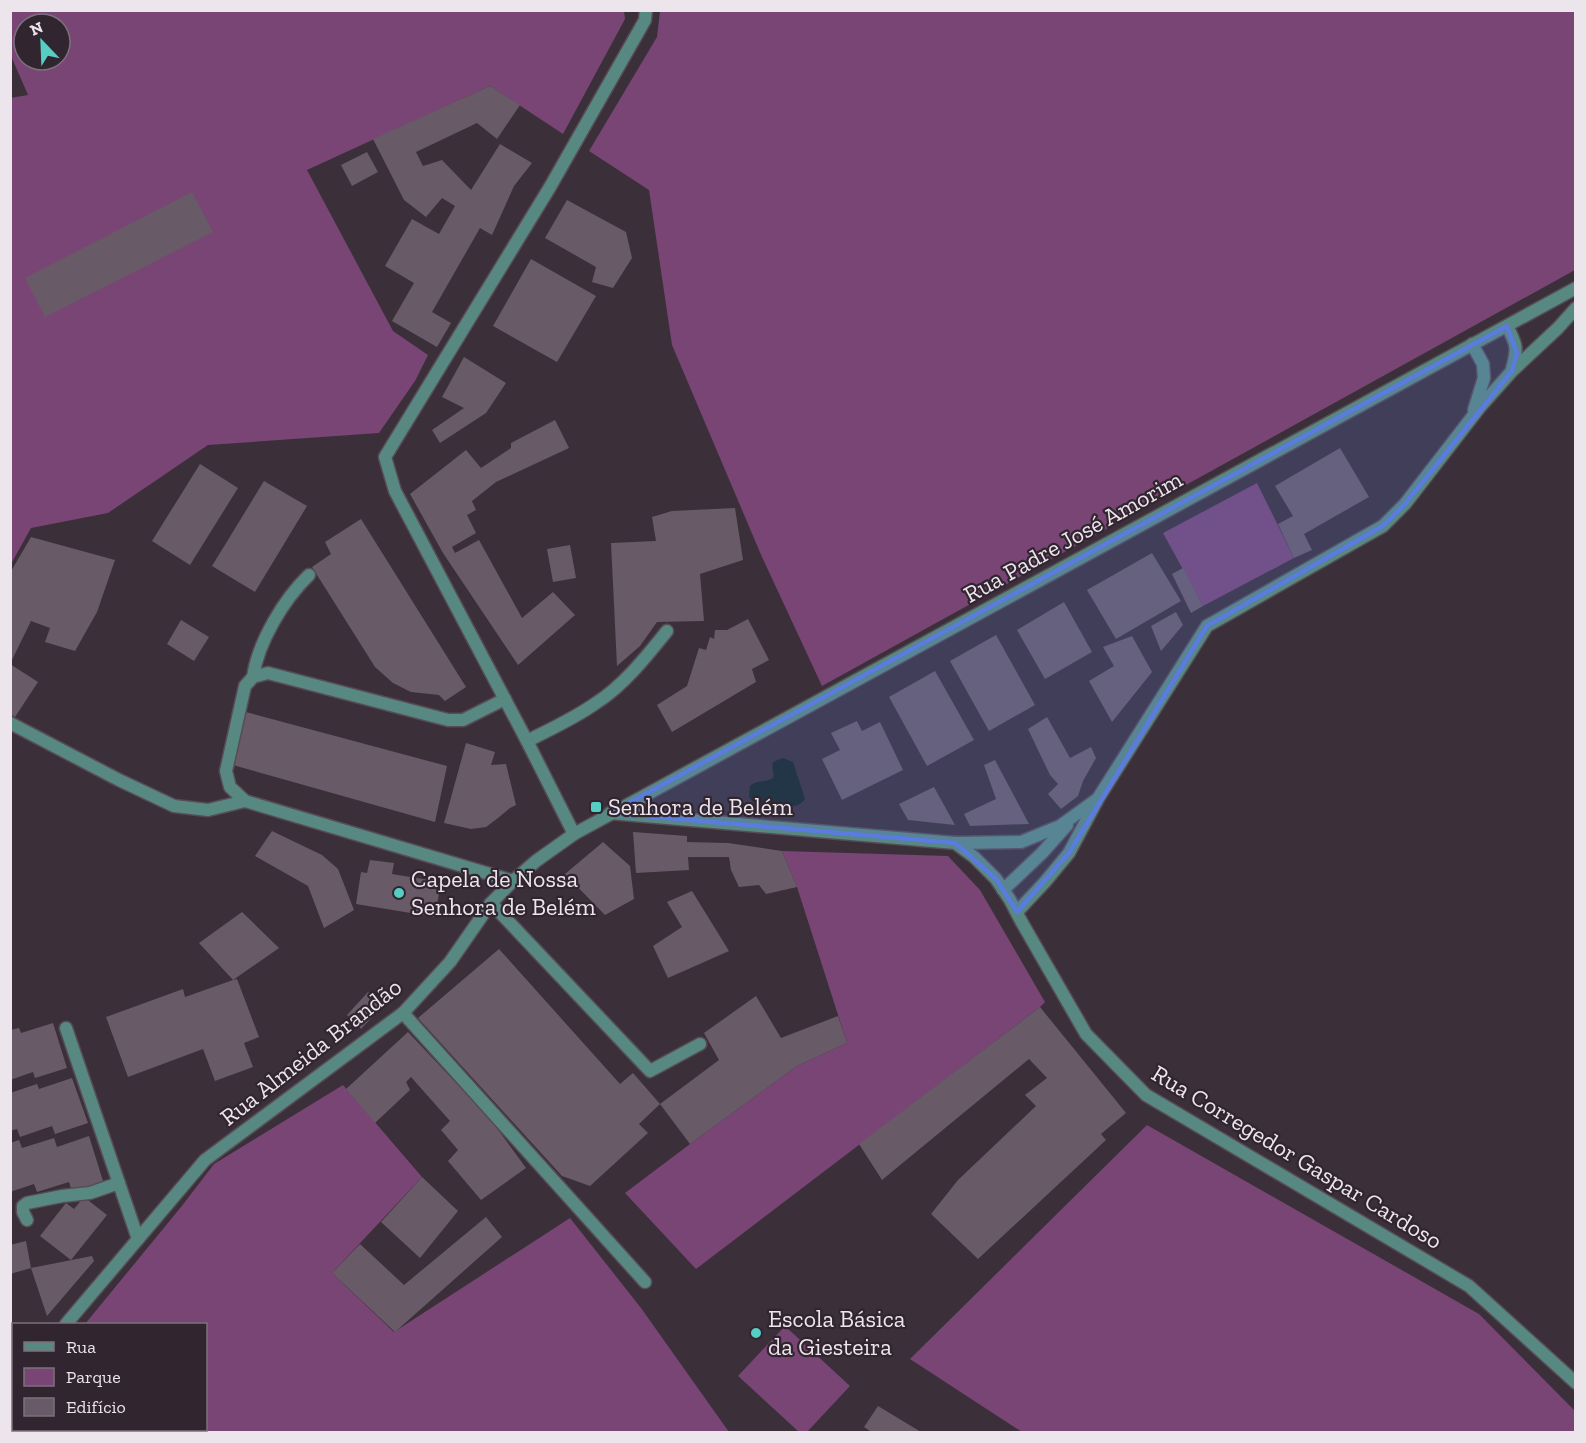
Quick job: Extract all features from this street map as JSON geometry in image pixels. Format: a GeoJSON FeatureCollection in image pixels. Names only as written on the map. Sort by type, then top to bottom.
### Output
{"type":"FeatureCollection","features":[{"type":"Feature","properties":{"kind":"street"},"geometry":{"type":"LineString","coordinates":[[573,834],[527,741],[395,491],[385,457],[550,187],[645,20],[646,10]]}},
{"type":"Feature","properties":{"kind":"street","name":"Rua Padre José Amorim"},"geometry":{"type":"LineString","coordinates":[[591,824],[1575,288]]}},
{"type":"Feature","properties":{"kind":"street"},"geometry":{"type":"LineString","coordinates":[[1017,912],[1069,853],[1099,797],[1207,626],[1383,526],[1405,504],[1470,419],[1512,371],[1558,328],[1575,308]]}},
{"type":"Feature","properties":{"kind":"street"},"geometry":{"type":"LineString","coordinates":[[1507,326],[1515,341],[1517,353],[1512,371]]}},
{"type":"Feature","properties":{"kind":"street"},"geometry":{"type":"LineString","coordinates":[[1470,419],[1484,378],[1484,364],[1472,344]]}},
{"type":"Feature","properties":{"kind":"street"},"geometry":{"type":"LineString","coordinates":[[309,575],[287,602],[266,636],[255,661],[253,676],[245,686],[226,771],[230,787],[245,801],[513,881]]}},
{"type":"Feature","properties":{"kind":"street"},"geometry":{"type":"LineString","coordinates":[[527,741],[598,702],[644,661],[667,631]]}},
{"type":"Feature","properties":{"kind":"street"},"geometry":{"type":"LineString","coordinates":[[253,676],[268,673],[448,720],[463,720],[505,699]]}},
{"type":"Feature","properties":{"kind":"street"},"geometry":{"type":"LineString","coordinates":[[10,723],[118,780],[174,806],[208,810],[245,801]]}},
{"type":"Feature","properties":{"kind":"street"},"geometry":{"type":"LineString","coordinates":[[610,813],[956,843],[1021,842],[1060,826],[1099,797]]}},
{"type":"Feature","properties":{"kind":"street"},"geometry":{"type":"LineString","coordinates":[[1003,890],[1042,853],[1080,811]]}},
{"type":"Feature","properties":{"kind":"street","name":"Rua Almeida Brandão"},"geometry":{"type":"LineString","coordinates":[[67,1323],[205,1160],[403,1013],[450,962],[491,903],[536,861],[591,824]]}},
{"type":"Feature","properties":{"kind":"street","name":"Rua Corregedor Gaspar Cardoso"},"geometry":{"type":"LineString","coordinates":[[956,843],[996,879],[1086,1034],[1146,1095],[1469,1286],[1575,1383]]}},
{"type":"Feature","properties":{"kind":"street"},"geometry":{"type":"LineString","coordinates":[[491,903],[650,1071],[700,1044]]}},
{"type":"Feature","properties":{"kind":"street"},"geometry":{"type":"LineString","coordinates":[[403,1013],[645,1282]]}},
{"type":"Feature","properties":{"kind":"street"},"geometry":{"type":"LineString","coordinates":[[66,1028],[138,1239]]}},
{"type":"Feature","properties":{"kind":"street"},"geometry":{"type":"LineString","coordinates":[[27,1220],[23,1206],[27,1203],[90,1193],[119,1183]]}},
{"type":"Feature","properties":{"kind":"highlighted area"},"geometry":{"type":"Polygon","coordinates":[[[1507,326],[1517,353],[1512,371],[1405,504],[1383,526],[1207,626],[1069,853],[1017,912],[996,879],[955,843],[610,813],[1507,326]]]}},
{"type":"Feature","properties":{"kind":"green space"},"geometry":{"type":"Polygon","coordinates":[[[11,11],[624,11],[625,19],[563,134],[490,86],[307,170],[393,331],[428,355],[415,381],[379,433],[208,445],[108,513],[31,528],[11,564],[10,98],[28,95],[18,72],[72,72],[72,12],[12,12],[12,58],[11,11]]]}},
{"type":"Feature","properties":{"kind":"green space"},"geometry":{"type":"Polygon","coordinates":[[[660,11],[1575,11],[1575,270],[822,686],[762,557],[672,345],[649,190],[589,151],[657,37],[660,11]]]}},
{"type":"Feature","properties":{"kind":"green space"},"geometry":{"type":"Polygon","coordinates":[[[1257,483],[1294,558],[1203,606],[1163,533],[1257,483]]]}},
{"type":"Feature","properties":{"kind":"green space"},"geometry":{"type":"Polygon","coordinates":[[[782,851],[948,856],[980,890],[1045,1002],[696,1269],[625,1193],[797,1066],[847,1043],[797,887],[782,851]]]}},
{"type":"Feature","properties":{"kind":"green space"},"geometry":{"type":"Polygon","coordinates":[[[343,1085],[422,1177],[332,1273],[394,1332],[570,1218],[641,1308],[729,1432],[193,1432],[192,1431],[207,1431],[207,1323],[86,1323],[214,1164],[343,1085]]]}},
{"type":"Feature","properties":{"kind":"green space"},"geometry":{"type":"Polygon","coordinates":[[[1147,1125],[1479,1314],[1575,1411],[1575,1432],[1022,1432],[910,1359],[1147,1125]]]}},
{"type":"Feature","properties":{"kind":"green space"},"geometry":{"type":"Polygon","coordinates":[[[785,1326],[850,1386],[807,1432],[799,1432],[738,1376],[785,1326]]]}},
{"type":"Feature","properties":{"kind":"green space"},"geometry":{"type":"Polygon","coordinates":[[[70,1431],[72,1432],[21,1432],[70,1431]]]}},
{"type":"Feature","properties":{"kind":"shaded area"},"geometry":{"type":"Polygon","coordinates":[[[783,758],[793,762],[805,799],[795,806],[754,803],[749,797],[750,786],[773,778],[773,762],[783,758]]]}},
{"type":"Feature","properties":{"kind":"building"},"geometry":{"type":"Polygon","coordinates":[[[490,86],[520,105],[497,139],[477,123],[416,152],[423,166],[442,160],[471,190],[500,144],[532,163],[514,186],[492,235],[480,228],[432,312],[451,323],[437,347],[392,321],[414,283],[385,266],[412,219],[439,234],[455,206],[442,198],[426,217],[404,200],[373,139],[490,86]]]}},
{"type":"Feature","properties":{"kind":"building"},"geometry":{"type":"Polygon","coordinates":[[[367,152],[378,172],[352,186],[341,165],[367,152]]]}},
{"type":"Feature","properties":{"kind":"building"},"geometry":{"type":"Polygon","coordinates":[[[192,192],[213,232],[45,317],[25,278],[192,192]]]}},
{"type":"Feature","properties":{"kind":"building"},"geometry":{"type":"Polygon","coordinates":[[[567,200],[626,232],[632,258],[613,288],[592,282],[596,267],[545,238],[567,200]]]}},
{"type":"Feature","properties":{"kind":"building"},"geometry":{"type":"Polygon","coordinates":[[[531,259],[596,296],[557,362],[493,326],[531,259]]]}},
{"type":"Feature","properties":{"kind":"building"},"geometry":{"type":"Polygon","coordinates":[[[464,357],[506,383],[486,413],[440,443],[432,430],[464,408],[442,397],[464,357]]]}},
{"type":"Feature","properties":{"kind":"building"},"geometry":{"type":"Polygon","coordinates":[[[555,420],[569,448],[496,482],[472,501],[476,510],[467,515],[476,533],[452,547],[455,553],[479,540],[522,618],[553,592],[575,615],[518,665],[443,553],[410,494],[466,450],[481,468],[511,448],[511,443],[555,420]]]}},
{"type":"Feature","properties":{"kind":"building"},"geometry":{"type":"Polygon","coordinates":[[[1340,448],[1369,497],[1304,534],[1312,550],[1294,558],[1278,524],[1293,516],[1275,486],[1340,448]]]}},
{"type":"Feature","properties":{"kind":"building"},"geometry":{"type":"Polygon","coordinates":[[[200,464],[238,488],[190,565],[152,541],[200,464]]]}},
{"type":"Feature","properties":{"kind":"building"},"geometry":{"type":"Polygon","coordinates":[[[264,481],[307,506],[255,592],[212,566],[264,481]]]}},
{"type":"Feature","properties":{"kind":"building"},"geometry":{"type":"Polygon","coordinates":[[[735,508],[743,560],[700,574],[704,621],[657,622],[640,646],[617,666],[611,543],[656,541],[652,517],[672,511],[735,508]]]}},
{"type":"Feature","properties":{"kind":"building"},"geometry":{"type":"Polygon","coordinates":[[[361,519],[466,687],[445,701],[439,695],[411,692],[393,683],[375,667],[312,567],[331,554],[325,542],[361,519]]]}},
{"type":"Feature","properties":{"kind":"building"},"geometry":{"type":"Polygon","coordinates":[[[31,537],[115,560],[97,612],[75,651],[45,642],[50,628],[31,621],[10,664],[10,573],[31,537]]]}},
{"type":"Feature","properties":{"kind":"building"},"geometry":{"type":"Polygon","coordinates":[[[570,545],[576,578],[553,582],[547,549],[570,545]]]}},
{"type":"Feature","properties":{"kind":"building"},"geometry":{"type":"Polygon","coordinates":[[[1152,553],[1181,601],[1116,639],[1087,590],[1152,553]]]}},
{"type":"Feature","properties":{"kind":"building"},"geometry":{"type":"Polygon","coordinates":[[[1183,568],[1203,606],[1191,613],[1172,574],[1183,568]]]}},
{"type":"Feature","properties":{"kind":"building"},"geometry":{"type":"Polygon","coordinates":[[[1064,602],[1092,652],[1045,679],[1017,630],[1064,602]]]}},
{"type":"Feature","properties":{"kind":"building"},"geometry":{"type":"Polygon","coordinates":[[[1176,612],[1183,625],[1161,651],[1151,626],[1176,612]]]}},
{"type":"Feature","properties":{"kind":"building"},"geometry":{"type":"Polygon","coordinates":[[[748,619],[769,660],[752,669],[756,682],[672,732],[657,705],[687,686],[699,648],[706,650],[710,637],[714,639],[715,630],[727,630],[748,619]]]}},
{"type":"Feature","properties":{"kind":"building"},"geometry":{"type":"Polygon","coordinates":[[[181,620],[209,637],[194,661],[167,644],[181,620]]]}},
{"type":"Feature","properties":{"kind":"building"},"geometry":{"type":"Polygon","coordinates":[[[996,635],[1035,705],[989,731],[950,661],[996,635]]]}},
{"type":"Feature","properties":{"kind":"building"},"geometry":{"type":"Polygon","coordinates":[[[1132,636],[1152,672],[1112,722],[1089,681],[1114,666],[1103,647],[1132,636]]]}},
{"type":"Feature","properties":{"kind":"building"},"geometry":{"type":"Polygon","coordinates":[[[10,664],[38,682],[15,717],[10,714],[10,664]]]}},
{"type":"Feature","properties":{"kind":"building"},"geometry":{"type":"Polygon","coordinates":[[[935,671],[974,740],[927,766],[889,697],[935,671]]]}},
{"type":"Feature","properties":{"kind":"building"},"geometry":{"type":"Polygon","coordinates":[[[246,712],[447,766],[435,822],[233,765],[246,712]]]}},
{"type":"Feature","properties":{"kind":"building"},"geometry":{"type":"Polygon","coordinates":[[[1047,717],[1070,758],[1091,747],[1096,758],[1083,781],[1078,796],[1061,809],[1048,794],[1058,784],[1050,775],[1028,729],[1047,717]]]}},
{"type":"Feature","properties":{"kind":"building"},"geometry":{"type":"Polygon","coordinates":[[[857,721],[862,731],[880,722],[903,770],[842,800],[822,759],[840,750],[831,733],[857,721]]]}},
{"type":"Feature","properties":{"kind":"building"},"geometry":{"type":"Polygon","coordinates":[[[466,743],[495,752],[491,765],[506,764],[516,805],[486,827],[471,829],[444,823],[466,743]]]}},
{"type":"Feature","properties":{"kind":"building"},"geometry":{"type":"Polygon","coordinates":[[[995,760],[1029,824],[970,826],[964,814],[996,799],[984,765],[995,760]]]}},
{"type":"Feature","properties":{"kind":"building"},"geometry":{"type":"Polygon","coordinates":[[[934,787],[955,825],[908,820],[899,804],[934,787]]]}},
{"type":"Feature","properties":{"kind":"building"},"geometry":{"type":"Polygon","coordinates":[[[272,831],[322,855],[338,869],[354,910],[324,928],[308,886],[255,856],[272,831]]]}},
{"type":"Feature","properties":{"kind":"building"},"geometry":{"type":"Polygon","coordinates":[[[633,832],[687,836],[687,842],[728,843],[782,851],[797,887],[766,894],[759,885],[739,887],[731,870],[729,857],[688,857],[689,870],[636,873],[633,832]]]}},
{"type":"Feature","properties":{"kind":"building"},"geometry":{"type":"Polygon","coordinates":[[[603,842],[630,866],[634,899],[605,915],[565,874],[603,842]]]}},
{"type":"Feature","properties":{"kind":"building","name":"Capela de Nossa Senhora de Belém"},"geometry":{"type":"Polygon","coordinates":[[[370,860],[394,863],[392,874],[441,882],[435,917],[356,904],[361,872],[367,873],[370,860]]]}},
{"type":"Feature","properties":{"kind":"building"},"geometry":{"type":"Polygon","coordinates":[[[692,891],[729,951],[668,978],[653,946],[682,927],[667,902],[692,891]]]}},
{"type":"Feature","properties":{"kind":"building"},"geometry":{"type":"Polygon","coordinates":[[[242,912],[279,948],[233,980],[199,943],[242,912]]]}},
{"type":"Feature","properties":{"kind":"building"},"geometry":{"type":"Polygon","coordinates":[[[499,949],[620,1084],[633,1073],[660,1104],[639,1124],[648,1133],[590,1186],[562,1176],[418,1018],[499,949]]]}},
{"type":"Feature","properties":{"kind":"building"},"geometry":{"type":"Polygon","coordinates":[[[237,979],[259,1037],[244,1043],[253,1067],[215,1081],[203,1049],[128,1077],[106,1017],[183,989],[185,997],[237,979]]]}},
{"type":"Feature","properties":{"kind":"building"},"geometry":{"type":"Polygon","coordinates":[[[368,992],[383,1005],[361,1029],[347,1015],[368,992]]]}},
{"type":"Feature","properties":{"kind":"building"},"geometry":{"type":"Polygon","coordinates":[[[756,996],[781,1038],[838,1016],[847,1043],[797,1066],[690,1144],[660,1104],[719,1060],[704,1033],[756,996]]]}},
{"type":"Feature","properties":{"kind":"building"},"geometry":{"type":"Polygon","coordinates":[[[1040,1007],[1126,1113],[1101,1134],[1106,1140],[978,1259],[931,1214],[958,1180],[1036,1106],[1025,1095],[1047,1078],[1029,1059],[882,1180],[859,1144],[1040,1007]]]}},
{"type":"Feature","properties":{"kind":"building"},"geometry":{"type":"Polygon","coordinates":[[[53,1023],[67,1068],[35,1078],[33,1072],[10,1080],[10,1030],[19,1028],[21,1033],[53,1023]]]}},
{"type":"Feature","properties":{"kind":"building"},"geometry":{"type":"Polygon","coordinates":[[[408,1032],[491,1120],[526,1168],[481,1200],[448,1161],[458,1150],[441,1130],[450,1121],[411,1077],[406,1082],[410,1090],[375,1123],[346,1089],[408,1032]]]}},
{"type":"Feature","properties":{"kind":"building"},"geometry":{"type":"Polygon","coordinates":[[[72,1078],[88,1123],[55,1134],[52,1126],[20,1137],[17,1129],[10,1131],[10,1093],[37,1084],[39,1089],[72,1078]]]}},
{"type":"Feature","properties":{"kind":"building"},"geometry":{"type":"Polygon","coordinates":[[[89,1136],[103,1181],[72,1192],[69,1182],[37,1192],[34,1184],[10,1192],[10,1143],[19,1140],[22,1148],[54,1138],[57,1147],[89,1136]]]}},
{"type":"Feature","properties":{"kind":"building"},"geometry":{"type":"Polygon","coordinates":[[[422,1177],[458,1211],[420,1258],[381,1222],[422,1177]]]}},
{"type":"Feature","properties":{"kind":"building"},"geometry":{"type":"Polygon","coordinates":[[[84,1197],[107,1215],[71,1260],[40,1236],[66,1203],[74,1209],[84,1197]]]}},
{"type":"Feature","properties":{"kind":"building"},"geometry":{"type":"Polygon","coordinates":[[[486,1217],[502,1237],[395,1332],[332,1273],[360,1244],[404,1285],[486,1217]]]}},
{"type":"Feature","properties":{"kind":"building"},"geometry":{"type":"Polygon","coordinates":[[[26,1241],[31,1268],[10,1274],[10,1245],[26,1241]]]}},
{"type":"Feature","properties":{"kind":"building"},"geometry":{"type":"Polygon","coordinates":[[[92,1256],[94,1261],[47,1316],[31,1268],[92,1256]]]}},
{"type":"Feature","properties":{"kind":"building"},"geometry":{"type":"Polygon","coordinates":[[[878,1406],[921,1432],[869,1432],[864,1427],[878,1406]]]}},
{"type":"Feature","properties":{"kind":"building"},"geometry":{"type":"Polygon","coordinates":[[[78,1431],[110,1431],[108,1432],[78,1431]]]}},
{"type":"Feature","properties":{"kind":"place","name":"Senhora de Belém"},"geometry":{"type":"Point","coordinates":[596,807]}},
{"type":"Feature","properties":{"kind":"place","name":"Capela de Nossa Senhora de Belém"},"geometry":{"type":"Point","coordinates":[399,893]}},
{"type":"Feature","properties":{"kind":"place","name":"Escola Básica da Giesteira"},"geometry":{"type":"Point","coordinates":[756,1333]}}]}
